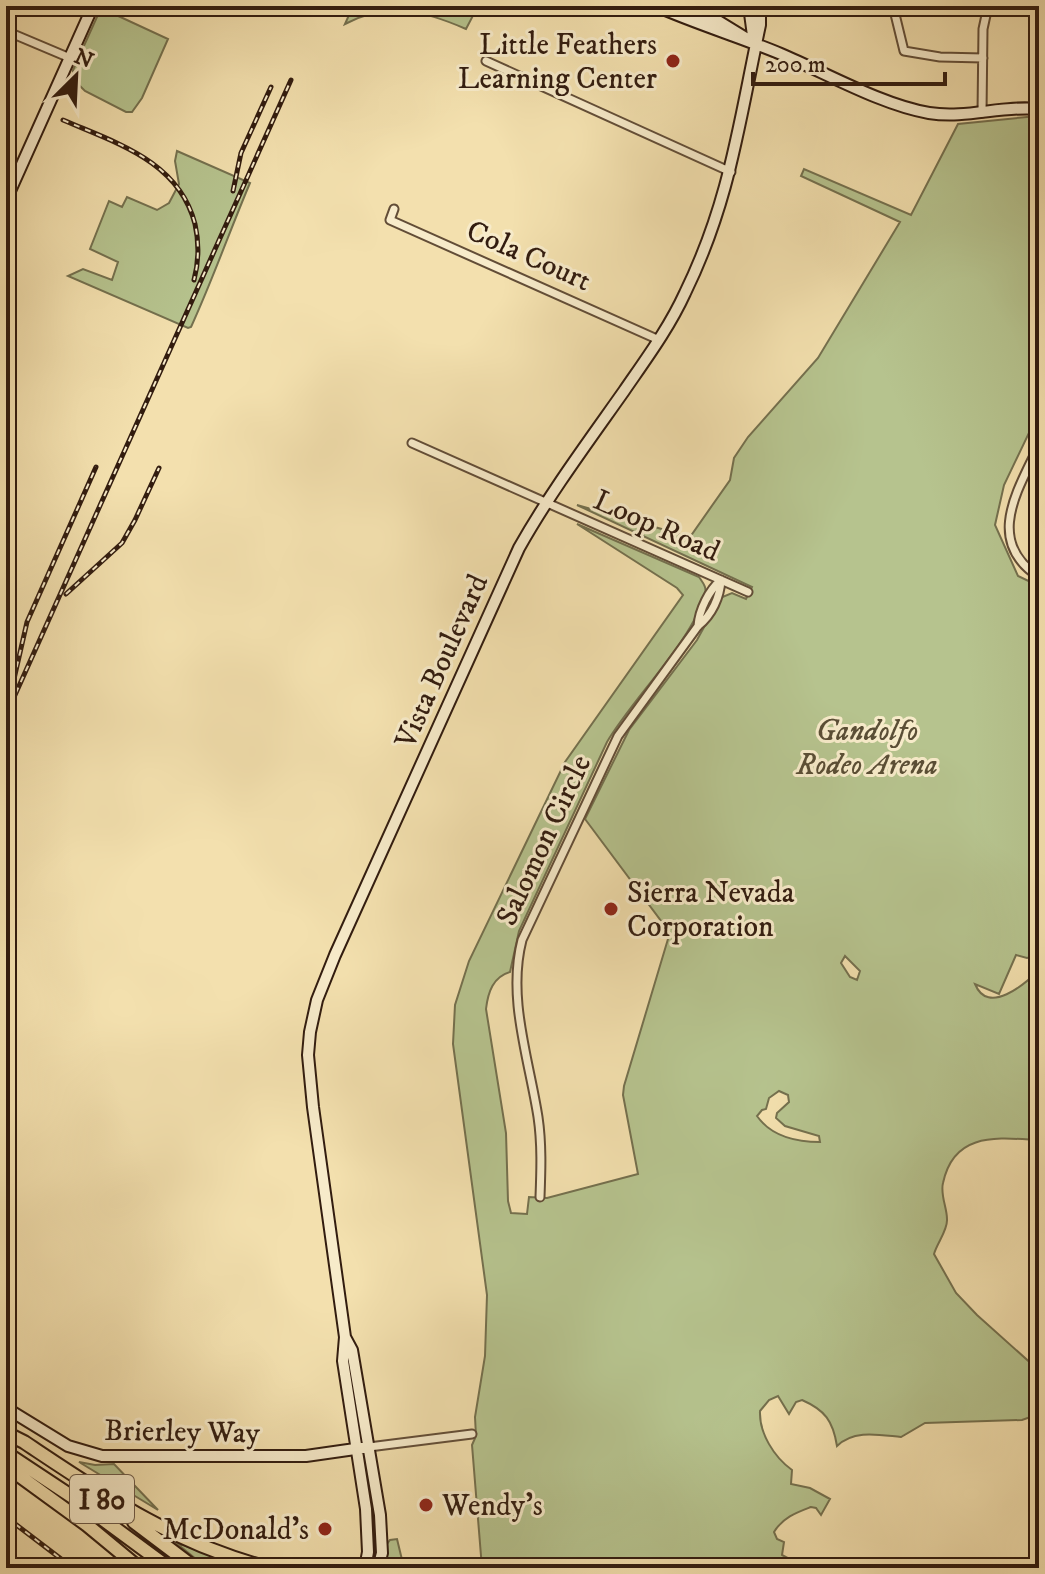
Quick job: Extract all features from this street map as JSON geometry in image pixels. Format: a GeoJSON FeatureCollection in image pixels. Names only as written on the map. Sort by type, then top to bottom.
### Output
{"type":"FeatureCollection","features":[{"type":"Feature","properties":{"kind":"highway","name":"I 80"},"geometry":{"type":"LineString","coordinates":[[6,1434],[195,1568]]}},
{"type":"Feature","properties":{"kind":"highway"},"geometry":{"type":"LineString","coordinates":[[6,1434],[24,1442],[147,1522],[213,1552],[268,1568]]}},
{"type":"Feature","properties":{"kind":"highway","name":"I 80"},"geometry":{"type":"LineString","coordinates":[[6,1453],[74,1498],[169,1568]]}},
{"type":"Feature","properties":{"kind":"highway"},"geometry":{"type":"LineString","coordinates":[[6,1466],[87,1525],[139,1568]]}},
{"type":"Feature","properties":{"kind":"main road"},"geometry":{"type":"LineString","coordinates":[[6,200],[93,6]]}},
{"type":"Feature","properties":{"kind":"main road"},"geometry":{"type":"LineString","coordinates":[[656,6],[912,109],[954,116],[1016,108],[1039,109]]}},
{"type":"Feature","properties":{"kind":"main road"},"geometry":{"type":"LineString","coordinates":[[684,6],[735,29],[754,43]]}},
{"type":"Feature","properties":{"kind":"main road","name":"Vista Boulevard"},"geometry":{"type":"LineString","coordinates":[[749,6],[754,43]]}},
{"type":"Feature","properties":{"kind":"main road","name":"Vista Boulevard"},"geometry":{"type":"LineString","coordinates":[[365,1568],[368,1532],[343,1361],[345,1337],[309,1078],[310,1032],[314,1011],[335,955],[506,573],[547,502],[659,340],[700,263],[731,172],[744,113],[754,43],[760,25],[760,6]]}},
{"type":"Feature","properties":{"kind":"main road","name":"Vista Boulevard"},"geometry":{"type":"LineString","coordinates":[[345,1337],[352,1350],[382,1532],[378,1568]]}},
{"type":"Feature","properties":{"kind":"main road","name":"Brierley Way"},"geometry":{"type":"LineString","coordinates":[[6,1408],[68,1446],[102,1456],[306,1456],[369,1447]]}},
{"type":"Feature","properties":{"kind":"street"},"geometry":{"type":"LineString","coordinates":[[893,6],[904,51],[940,57],[983,58]]}},
{"type":"Feature","properties":{"kind":"street"},"geometry":{"type":"LineString","coordinates":[[982,113],[983,29],[988,6]]}},
{"type":"Feature","properties":{"kind":"street"},"geometry":{"type":"LineString","coordinates":[[6,31],[70,58]]}},
{"type":"Feature","properties":{"kind":"street"},"geometry":{"type":"LineString","coordinates":[[486,61],[731,172]]}},
{"type":"Feature","properties":{"kind":"street","name":"Cola Court"},"geometry":{"type":"LineString","coordinates":[[394,209],[390,220],[659,340]]}},
{"type":"Feature","properties":{"kind":"street","name":"Loop Road"},"geometry":{"type":"LineString","coordinates":[[412,443],[748,592]]}},
{"type":"Feature","properties":{"kind":"street"},"geometry":{"type":"LineString","coordinates":[[1039,445],[1013,503],[1008,530],[1017,556],[1039,577]]}},
{"type":"Feature","properties":{"kind":"street","name":"Salomon Circle"},"geometry":{"type":"LineString","coordinates":[[540,1197],[538,1118],[517,993],[517,965],[522,940],[618,736],[709,615],[719,594],[721,580]]}},
{"type":"Feature","properties":{"kind":"street"},"geometry":{"type":"LineString","coordinates":[[369,1447],[472,1434]]}},
{"type":"Feature","properties":{"kind":"green space"},"geometry":{"type":"Polygon","coordinates":[[[353,6],[478,6],[466,29],[436,17],[406,11],[376,13],[345,24],[353,6]]]}},
{"type":"Feature","properties":{"kind":"green space"},"geometry":{"type":"Polygon","coordinates":[[[101,8],[168,39],[142,98],[132,112],[126,112],[85,91],[73,79],[73,70],[101,8]]]}},
{"type":"Feature","properties":{"kind":"green space","name":"Gandolfo Rodeo Arena"},"geometry":{"type":"Polygon","coordinates":[[[1039,117],[1039,412],[1004,485],[995,525],[1018,576],[1039,586],[1039,955],[1027,958],[1016,955],[999,994],[975,984],[981,993],[997,997],[1016,989],[1039,970],[1039,1140],[980,1141],[957,1154],[943,1183],[947,1223],[934,1254],[956,1293],[1035,1367],[1039,1374],[1039,1414],[1022,1420],[925,1423],[901,1437],[859,1435],[837,1446],[830,1423],[822,1412],[802,1400],[796,1402],[789,1414],[778,1396],[769,1400],[760,1411],[762,1428],[769,1444],[792,1470],[791,1484],[810,1488],[830,1499],[821,1515],[811,1507],[786,1519],[774,1532],[777,1539],[784,1542],[782,1555],[806,1568],[482,1568],[472,1445],[476,1436],[475,1417],[485,1356],[487,1295],[453,1044],[455,1005],[469,961],[565,762],[683,595],[677,588],[577,524],[699,577],[705,592],[698,612],[676,649],[607,742],[519,931],[510,972],[495,981],[488,997],[486,1009],[506,1133],[511,1213],[527,1214],[529,1197],[547,1198],[638,1174],[623,1095],[624,1086],[668,939],[667,929],[585,819],[629,730],[697,640],[720,598],[732,593],[746,599],[752,587],[577,505],[690,537],[730,480],[734,458],[748,437],[818,358],[900,222],[801,176],[804,169],[911,215],[958,124],[1039,117]],[[845,956],[841,963],[850,977],[857,980],[860,971],[845,956]],[[779,1091],[769,1098],[766,1109],[757,1116],[769,1128],[785,1136],[820,1142],[819,1136],[785,1126],[776,1118],[789,1102],[788,1095],[779,1091]]]}},
{"type":"Feature","properties":{"kind":"green space"},"geometry":{"type":"Polygon","coordinates":[[[177,151],[250,183],[199,309],[188,328],[68,276],[83,269],[112,280],[118,262],[90,249],[109,201],[122,207],[127,197],[157,210],[169,203],[179,184],[175,161],[177,151]]]}},
{"type":"Feature","properties":{"kind":"green space"},"geometry":{"type":"Polygon","coordinates":[[[79,1462],[114,1464],[158,1510],[79,1462]]]}},
{"type":"Feature","properties":{"kind":"green space"},"geometry":{"type":"Polygon","coordinates":[[[397,1539],[404,1568],[384,1568],[387,1544],[397,1539]]]}},
{"type":"Feature","properties":{"kind":"green space"},"geometry":{"type":"Polygon","coordinates":[[[175,1542],[245,1568],[207,1568],[175,1542]]]}},
{"type":"Feature","properties":{"kind":"railway"},"geometry":{"type":"LineString","coordinates":[[6,715],[291,80]]}},
{"type":"Feature","properties":{"kind":"railway"},"geometry":{"type":"LineString","coordinates":[[233,191],[241,153],[271,87]]}},
{"type":"Feature","properties":{"kind":"railway"},"geometry":{"type":"LineString","coordinates":[[63,120],[124,146],[160,169],[175,184],[187,202],[195,224],[198,252],[194,280]]}},
{"type":"Feature","properties":{"kind":"railway"},"geometry":{"type":"LineString","coordinates":[[14,679],[27,622],[96,467]]}},
{"type":"Feature","properties":{"kind":"railway"},"geometry":{"type":"LineString","coordinates":[[66,594],[122,543],[159,468]]}},
{"type":"Feature","properties":{"kind":"railway"},"geometry":{"type":"LineString","coordinates":[[6,1517],[73,1568]]}},
{"type":"Feature","properties":{"kind":"place","name":"Little Feathers Learning Center"},"geometry":{"type":"Point","coordinates":[673,61]}},
{"type":"Feature","properties":{"kind":"place","name":"Sierra Nevada Corporation"},"geometry":{"type":"Point","coordinates":[611,909]}},
{"type":"Feature","properties":{"kind":"place","name":"Wendy's"},"geometry":{"type":"Point","coordinates":[426,1505]}},
{"type":"Feature","properties":{"kind":"place","name":"McDonald's"},"geometry":{"type":"Point","coordinates":[325,1529]}}]}
